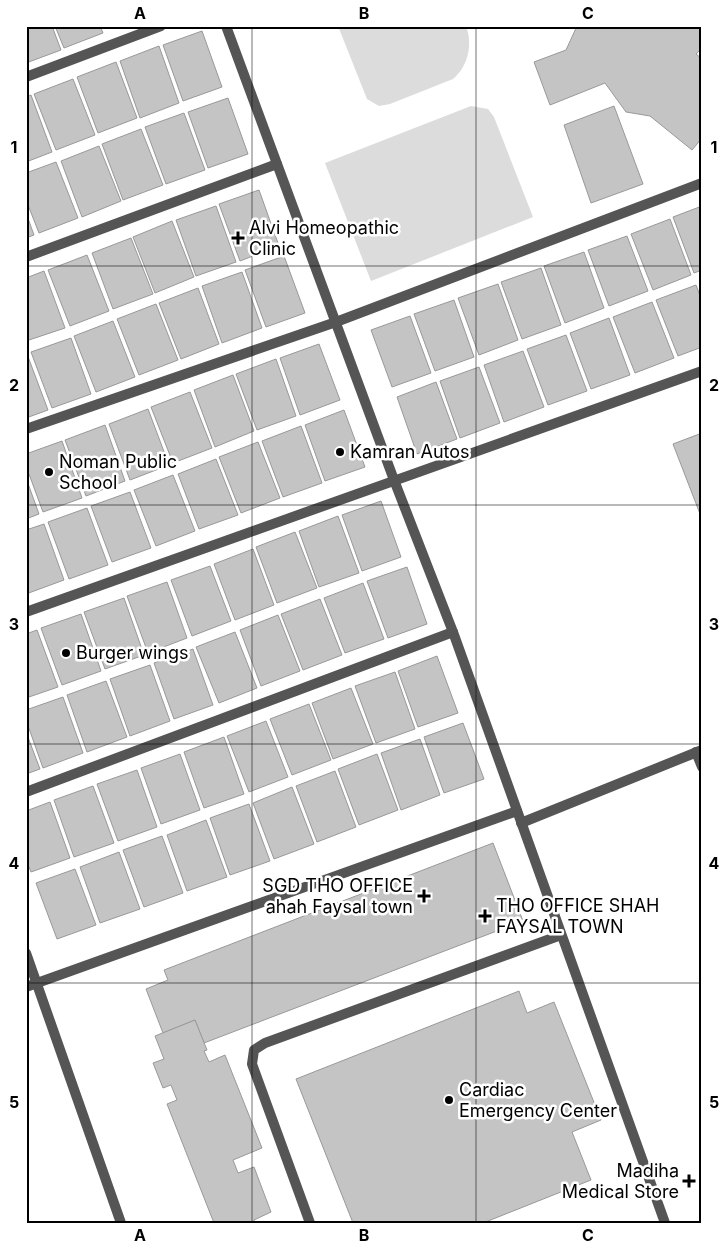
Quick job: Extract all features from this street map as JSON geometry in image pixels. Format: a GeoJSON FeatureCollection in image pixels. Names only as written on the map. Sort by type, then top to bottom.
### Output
{"type":"FeatureCollection","features":[{"type":"Feature","properties":{"kind":"street"},"geometry":{"type":"LineString","coordinates":[[26,77],[161,26]]}},
{"type":"Feature","properties":{"kind":"street"},"geometry":{"type":"LineString","coordinates":[[226,26],[394,480],[453,632],[665,1223]]}},
{"type":"Feature","properties":{"kind":"street"},"geometry":{"type":"LineString","coordinates":[[26,257],[277,164]]}},
{"type":"Feature","properties":{"kind":"street"},"geometry":{"type":"LineString","coordinates":[[26,429],[336,322],[702,183]]}},
{"type":"Feature","properties":{"kind":"street"},"geometry":{"type":"LineString","coordinates":[[26,612],[702,372]]}},
{"type":"Feature","properties":{"kind":"street"},"geometry":{"type":"LineString","coordinates":[[26,792],[453,632]]}},
{"type":"Feature","properties":{"kind":"street"},"geometry":{"type":"LineString","coordinates":[[521,823],[699,751],[702,767]]}},
{"type":"Feature","properties":{"kind":"street"},"geometry":{"type":"LineString","coordinates":[[26,987],[517,811]]}},
{"type":"Feature","properties":{"kind":"street"},"geometry":{"type":"LineString","coordinates":[[310,1223],[252,1064],[254,1050],[265,1043],[561,935]]}},
{"type":"Feature","properties":{"kind":"street"},"geometry":{"type":"LineString","coordinates":[[26,953],[121,1223]]}},
{"type":"Feature","properties":{"kind":"shaded area"},"geometry":{"type":"Polygon","coordinates":[[[338,26],[466,26],[469,40],[468,55],[466,62],[453,79],[390,104],[379,106],[367,99],[338,26]]]}},
{"type":"Feature","properties":{"kind":"shaded area"},"geometry":{"type":"Polygon","coordinates":[[[471,106],[488,109],[494,117],[533,217],[371,281],[325,163],[471,106]]]}},
{"type":"Feature","properties":{"kind":"building"},"geometry":{"type":"Polygon","coordinates":[[[26,26],[52,26],[61,50],[26,63],[26,26]]]}},
{"type":"Feature","properties":{"kind":"building"},"geometry":{"type":"Polygon","coordinates":[[[55,26],[100,26],[103,33],[64,48],[55,26]]]}},
{"type":"Feature","properties":{"kind":"building"},"geometry":{"type":"Polygon","coordinates":[[[577,26],[702,26],[702,48],[696,54],[702,59],[702,138],[692,150],[650,116],[626,112],[605,83],[550,105],[534,62],[566,50],[577,26]]]}},
{"type":"Feature","properties":{"kind":"building"},"geometry":{"type":"Polygon","coordinates":[[[202,31],[222,87],[183,101],[163,45],[202,31]]]}},
{"type":"Feature","properties":{"kind":"building"},"geometry":{"type":"Polygon","coordinates":[[[159,46],[179,103],[140,118],[120,61],[159,46]]]}},
{"type":"Feature","properties":{"kind":"building"},"geometry":{"type":"Polygon","coordinates":[[[116,62],[137,118],[98,133],[77,77],[116,62]]]}},
{"type":"Feature","properties":{"kind":"building"},"geometry":{"type":"Polygon","coordinates":[[[73,79],[95,135],[56,150],[34,94],[73,79]]]}},
{"type":"Feature","properties":{"kind":"building"},"geometry":{"type":"Polygon","coordinates":[[[31,95],[52,152],[26,162],[26,97],[31,95]]]}},
{"type":"Feature","properties":{"kind":"building"},"geometry":{"type":"Polygon","coordinates":[[[228,98],[248,154],[208,168],[188,112],[228,98]]]}},
{"type":"Feature","properties":{"kind":"building"},"geometry":{"type":"Polygon","coordinates":[[[614,106],[643,184],[591,203],[564,125],[614,106]]]}},
{"type":"Feature","properties":{"kind":"building"},"geometry":{"type":"Polygon","coordinates":[[[184,113],[205,170],[166,184],[145,127],[184,113]]]}},
{"type":"Feature","properties":{"kind":"building"},"geometry":{"type":"Polygon","coordinates":[[[141,129],[163,185],[123,200],[102,144],[141,129]]]}},
{"type":"Feature","properties":{"kind":"building"},"geometry":{"type":"Polygon","coordinates":[[[99,146],[121,201],[82,217],[61,161],[99,146]]]}},
{"type":"Feature","properties":{"kind":"building"},"geometry":{"type":"Polygon","coordinates":[[[56,162],[78,218],[39,233],[26,200],[26,173],[56,162]]]}},
{"type":"Feature","properties":{"kind":"building"},"geometry":{"type":"Polygon","coordinates":[[[259,190],[279,246],[240,261],[219,204],[259,190]]]}},
{"type":"Feature","properties":{"kind":"building"},"geometry":{"type":"Polygon","coordinates":[[[216,206],[236,262],[196,276],[176,220],[216,206]]]}},
{"type":"Feature","properties":{"kind":"building"},"geometry":{"type":"Polygon","coordinates":[[[702,206],[702,270],[694,273],[673,217],[702,206]]]}},
{"type":"Feature","properties":{"kind":"building"},"geometry":{"type":"Polygon","coordinates":[[[26,213],[34,235],[26,238],[26,213]]]}},
{"type":"Feature","properties":{"kind":"building"},"geometry":{"type":"Polygon","coordinates":[[[670,219],[691,275],[653,290],[631,234],[670,219]]]}},
{"type":"Feature","properties":{"kind":"building"},"geometry":{"type":"Polygon","coordinates":[[[172,221],[194,277],[155,293],[133,237],[172,221]]]}},
{"type":"Feature","properties":{"kind":"building"},"geometry":{"type":"Polygon","coordinates":[[[627,236],[648,291],[609,306],[588,250],[627,236]]]}},
{"type":"Feature","properties":{"kind":"building"},"geometry":{"type":"Polygon","coordinates":[[[131,238],[153,294],[113,309],[92,253],[131,238]]]}},
{"type":"Feature","properties":{"kind":"building"},"geometry":{"type":"Polygon","coordinates":[[[584,252],[604,308],[565,323],[544,266],[584,252]]]}},
{"type":"Feature","properties":{"kind":"building"},"geometry":{"type":"Polygon","coordinates":[[[87,255],[109,311],[70,326],[48,270],[87,255]]]}},
{"type":"Feature","properties":{"kind":"building"},"geometry":{"type":"Polygon","coordinates":[[[284,256],[305,313],[266,327],[245,270],[284,256]]]}},
{"type":"Feature","properties":{"kind":"building"},"geometry":{"type":"Polygon","coordinates":[[[541,268],[561,325],[522,339],[501,282],[541,268]]]}},
{"type":"Feature","properties":{"kind":"building"},"geometry":{"type":"Polygon","coordinates":[[[44,271],[65,328],[26,341],[26,278],[44,271]]]}},
{"type":"Feature","properties":{"kind":"building"},"geometry":{"type":"Polygon","coordinates":[[[242,272],[262,328],[222,343],[202,286],[242,272]]]}},
{"type":"Feature","properties":{"kind":"building"},"geometry":{"type":"Polygon","coordinates":[[[498,284],[518,340],[479,355],[458,298],[498,284]]]}},
{"type":"Feature","properties":{"kind":"building"},"geometry":{"type":"Polygon","coordinates":[[[696,285],[702,301],[702,347],[678,356],[656,300],[696,285]]]}},
{"type":"Feature","properties":{"kind":"building"},"geometry":{"type":"Polygon","coordinates":[[[198,288],[219,344],[181,359],[159,303],[198,288]]]}},
{"type":"Feature","properties":{"kind":"building"},"geometry":{"type":"Polygon","coordinates":[[[454,300],[474,357],[435,371],[414,314],[454,300]]]}},
{"type":"Feature","properties":{"kind":"building"},"geometry":{"type":"Polygon","coordinates":[[[652,302],[674,358],[635,373],[613,317],[652,302]]]}},
{"type":"Feature","properties":{"kind":"building"},"geometry":{"type":"Polygon","coordinates":[[[156,304],[178,360],[139,375],[117,319],[156,304]]]}},
{"type":"Feature","properties":{"kind":"building"},"geometry":{"type":"Polygon","coordinates":[[[410,316],[431,373],[392,387],[371,330],[410,316]]]}},
{"type":"Feature","properties":{"kind":"building"},"geometry":{"type":"Polygon","coordinates":[[[609,318],[630,375],[591,389],[570,333],[609,318]]]}},
{"type":"Feature","properties":{"kind":"building"},"geometry":{"type":"Polygon","coordinates":[[[113,321],[135,377],[96,392],[74,336],[113,321]]]}},
{"type":"Feature","properties":{"kind":"building"},"geometry":{"type":"Polygon","coordinates":[[[566,335],[587,391],[548,405],[527,349],[566,335]]]}},
{"type":"Feature","properties":{"kind":"building"},"geometry":{"type":"Polygon","coordinates":[[[71,338],[91,394],[52,408],[31,352],[71,338]]]}},
{"type":"Feature","properties":{"kind":"building"},"geometry":{"type":"Polygon","coordinates":[[[319,344],[340,400],[300,415],[280,358],[319,344]]]}},
{"type":"Feature","properties":{"kind":"building"},"geometry":{"type":"Polygon","coordinates":[[[523,351],[544,407],[504,422],[484,365],[523,351]]]}},
{"type":"Feature","properties":{"kind":"building"},"geometry":{"type":"Polygon","coordinates":[[[26,355],[48,410],[26,418],[26,355]]]}},
{"type":"Feature","properties":{"kind":"building"},"geometry":{"type":"Polygon","coordinates":[[[276,359],[296,416],[257,430],[236,374],[276,359]]]}},
{"type":"Feature","properties":{"kind":"building"},"geometry":{"type":"Polygon","coordinates":[[[479,367],[500,423],[460,438],[440,381],[479,367]]]}},
{"type":"Feature","properties":{"kind":"building"},"geometry":{"type":"Polygon","coordinates":[[[233,375],[254,431],[215,447],[194,390],[233,375]]]}},
{"type":"Feature","properties":{"kind":"building"},"geometry":{"type":"Polygon","coordinates":[[[436,382],[457,439],[417,454],[397,397],[436,382]]]}},
{"type":"Feature","properties":{"kind":"building"},"geometry":{"type":"Polygon","coordinates":[[[190,392],[212,448],[173,463],[151,407],[190,392]]]}},
{"type":"Feature","properties":{"kind":"building"},"geometry":{"type":"Polygon","coordinates":[[[148,409],[169,465],[130,480],[109,424],[148,409]]]}},
{"type":"Feature","properties":{"kind":"building"},"geometry":{"type":"Polygon","coordinates":[[[344,410],[365,467],[325,481],[305,425],[344,410]]]}},
{"type":"Feature","properties":{"kind":"building"},"geometry":{"type":"Polygon","coordinates":[[[105,425],[125,481],[86,496],[65,440],[105,425]]]}},
{"type":"Feature","properties":{"kind":"building"},"geometry":{"type":"Polygon","coordinates":[[[301,426],[322,483],[283,497],[262,441],[301,426]]]}},
{"type":"Feature","properties":{"kind":"building"},"geometry":{"type":"Polygon","coordinates":[[[702,433],[702,519],[673,444],[702,433]]]}},
{"type":"Feature","properties":{"kind":"building"},"geometry":{"type":"Polygon","coordinates":[[[62,441],[82,498],[43,512],[26,466],[26,454],[62,441]]]}},
{"type":"Feature","properties":{"kind":"building"},"geometry":{"type":"Polygon","coordinates":[[[258,442],[280,498],[241,513],[219,457],[258,442]]]}},
{"type":"Feature","properties":{"kind":"building"},"geometry":{"type":"Polygon","coordinates":[[[216,459],[238,515],[199,529],[178,474],[216,459]]]}},
{"type":"Feature","properties":{"kind":"building"},"geometry":{"type":"Polygon","coordinates":[[[173,475],[195,531],[156,546],[134,490],[173,475]]]}},
{"type":"Feature","properties":{"kind":"building"},"geometry":{"type":"Polygon","coordinates":[[[26,478],[39,514],[26,519],[26,478]]]}},
{"type":"Feature","properties":{"kind":"building"},"geometry":{"type":"Polygon","coordinates":[[[130,492],[151,548],[112,562],[91,506],[130,492]]]}},
{"type":"Feature","properties":{"kind":"building"},"geometry":{"type":"Polygon","coordinates":[[[381,501],[401,557],[362,571],[342,515],[381,501]]]}},
{"type":"Feature","properties":{"kind":"building"},"geometry":{"type":"Polygon","coordinates":[[[87,508],[108,565],[69,579],[48,522],[87,508]]]}},
{"type":"Feature","properties":{"kind":"building"},"geometry":{"type":"Polygon","coordinates":[[[338,516],[359,573],[319,587],[299,531],[338,516]]]}},
{"type":"Feature","properties":{"kind":"building"},"geometry":{"type":"Polygon","coordinates":[[[44,524],[64,580],[26,594],[26,530],[44,524]]]}},
{"type":"Feature","properties":{"kind":"building"},"geometry":{"type":"Polygon","coordinates":[[[295,532],[317,588],[277,603],[256,547],[295,532]]]}},
{"type":"Feature","properties":{"kind":"building"},"geometry":{"type":"Polygon","coordinates":[[[253,549],[274,605],[235,620],[214,564],[253,549]]]}},
{"type":"Feature","properties":{"kind":"building"},"geometry":{"type":"Polygon","coordinates":[[[210,566],[231,621],[192,636],[171,580],[210,566]]]}},
{"type":"Feature","properties":{"kind":"building"},"geometry":{"type":"Polygon","coordinates":[[[407,567],[427,624],[388,638],[367,581],[407,567]]]}},
{"type":"Feature","properties":{"kind":"building"},"geometry":{"type":"Polygon","coordinates":[[[167,582],[187,638],[148,653],[127,596],[167,582]]]}},
{"type":"Feature","properties":{"kind":"building"},"geometry":{"type":"Polygon","coordinates":[[[363,583],[384,639],[345,653],[324,598],[363,583]]]}},
{"type":"Feature","properties":{"kind":"building"},"geometry":{"type":"Polygon","coordinates":[[[124,598],[144,655],[105,669],[84,612],[124,598]]]}},
{"type":"Feature","properties":{"kind":"building"},"geometry":{"type":"Polygon","coordinates":[[[320,599],[342,655],[303,670],[281,614],[320,599]]]}},
{"type":"Feature","properties":{"kind":"building"},"geometry":{"type":"Polygon","coordinates":[[[81,614],[101,671],[62,685],[41,628],[81,614]]]}},
{"type":"Feature","properties":{"kind":"building"},"geometry":{"type":"Polygon","coordinates":[[[278,615],[300,671],[261,686],[240,630],[278,615]]]}},
{"type":"Feature","properties":{"kind":"building"},"geometry":{"type":"Polygon","coordinates":[[[37,630],[58,687],[26,698],[26,634],[37,630]]]}},
{"type":"Feature","properties":{"kind":"building"},"geometry":{"type":"Polygon","coordinates":[[[235,632],[257,688],[219,703],[196,647],[235,632]]]}},
{"type":"Feature","properties":{"kind":"building"},"geometry":{"type":"Polygon","coordinates":[[[193,649],[213,705],[174,719],[154,663],[193,649]]]}},
{"type":"Feature","properties":{"kind":"building"},"geometry":{"type":"Polygon","coordinates":[[[437,656],[458,713],[418,727],[398,671],[437,656]]]}},
{"type":"Feature","properties":{"kind":"building"},"geometry":{"type":"Polygon","coordinates":[[[150,665],[170,721],[130,736],[110,679],[150,665]]]}},
{"type":"Feature","properties":{"kind":"building"},"geometry":{"type":"Polygon","coordinates":[[[395,672],[415,729],[376,743],[355,686],[395,672]]]}},
{"type":"Feature","properties":{"kind":"building"},"geometry":{"type":"Polygon","coordinates":[[[106,681],[127,737],[87,752],[67,695],[106,681]]]}},
{"type":"Feature","properties":{"kind":"building"},"geometry":{"type":"Polygon","coordinates":[[[351,688],[373,744],[333,759],[312,703],[351,688]]]}},
{"type":"Feature","properties":{"kind":"building"},"geometry":{"type":"Polygon","coordinates":[[[63,697],[83,753],[43,768],[26,720],[26,710],[63,697]]]}},
{"type":"Feature","properties":{"kind":"building"},"geometry":{"type":"Polygon","coordinates":[[[309,704],[331,760],[292,775],[270,719],[309,704]]]}},
{"type":"Feature","properties":{"kind":"building"},"geometry":{"type":"Polygon","coordinates":[[[266,721],[288,777],[249,792],[227,736],[266,721]]]}},
{"type":"Feature","properties":{"kind":"building"},"geometry":{"type":"Polygon","coordinates":[[[463,723],[484,779],[444,793],[424,737],[463,723]]]}},
{"type":"Feature","properties":{"kind":"building"},"geometry":{"type":"Polygon","coordinates":[[[26,732],[40,769],[26,774],[26,732]]]}},
{"type":"Feature","properties":{"kind":"building"},"geometry":{"type":"Polygon","coordinates":[[[224,737],[244,794],[204,808],[184,752],[224,737]]]}},
{"type":"Feature","properties":{"kind":"building"},"geometry":{"type":"Polygon","coordinates":[[[420,739],[440,795],[401,810],[381,753],[420,739]]]}},
{"type":"Feature","properties":{"kind":"building"},"geometry":{"type":"Polygon","coordinates":[[[180,754],[200,810],[161,824],[141,768],[180,754]]]}},
{"type":"Feature","properties":{"kind":"building"},"geometry":{"type":"Polygon","coordinates":[[[377,754],[398,810],[359,825],[338,769],[377,754]]]}},
{"type":"Feature","properties":{"kind":"building"},"geometry":{"type":"Polygon","coordinates":[[[137,770],[157,827],[118,841],[97,784],[137,770]]]}},
{"type":"Feature","properties":{"kind":"building"},"geometry":{"type":"Polygon","coordinates":[[[335,771],[356,827],[317,842],[296,786],[335,771]]]}},
{"type":"Feature","properties":{"kind":"building"},"geometry":{"type":"Polygon","coordinates":[[[93,786],[114,843],[74,857],[54,800],[93,786]]]}},
{"type":"Feature","properties":{"kind":"building"},"geometry":{"type":"Polygon","coordinates":[[[292,787],[314,844],[274,859],[253,803],[292,787]]]}},
{"type":"Feature","properties":{"kind":"building"},"geometry":{"type":"Polygon","coordinates":[[[50,802],[70,858],[31,872],[26,860],[26,811],[50,802]]]}},
{"type":"Feature","properties":{"kind":"building"},"geometry":{"type":"Polygon","coordinates":[[[249,804],[270,861],[230,875],[210,818],[249,804]]]}},
{"type":"Feature","properties":{"kind":"building"},"geometry":{"type":"Polygon","coordinates":[[[206,820],[227,877],[187,891],[167,835],[206,820]]]}},
{"type":"Feature","properties":{"kind":"building"},"geometry":{"type":"Polygon","coordinates":[[[162,836],[183,893],[144,907],[123,850],[162,836]]]}},
{"type":"Feature","properties":{"kind":"building"},"geometry":{"type":"Polygon","coordinates":[[[493,843],[523,921],[204,1043],[195,1020],[163,1033],[146,989],[168,980],[164,970],[493,843]]]}},
{"type":"Feature","properties":{"kind":"building"},"geometry":{"type":"Polygon","coordinates":[[[119,852],[140,909],[100,923],[80,867],[119,852]]]}},
{"type":"Feature","properties":{"kind":"building"},"geometry":{"type":"Polygon","coordinates":[[[75,869],[96,925],[57,939],[36,883],[75,869]]]}},
{"type":"Feature","properties":{"kind":"building","name":"Cardiac Emergency Center"},"geometry":{"type":"Polygon","coordinates":[[[519,991],[527,1013],[554,1002],[601,1120],[572,1132],[591,1180],[483,1223],[353,1223],[296,1079],[519,991]]]}},
{"type":"Feature","properties":{"kind":"building"},"geometry":{"type":"Polygon","coordinates":[[[195,1020],[207,1050],[204,1051],[209,1062],[225,1055],[262,1148],[233,1160],[238,1173],[254,1167],[271,1212],[254,1220],[255,1223],[214,1223],[167,1104],[177,1100],[171,1085],[163,1088],[153,1063],[164,1059],[155,1036],[195,1020]]]}},
{"type":"Feature","properties":{"kind":"place","name":"Alvi Homeopathic Clinic"},"geometry":{"type":"Point","coordinates":[238,238]}},
{"type":"Feature","properties":{"kind":"place","name":"Kamran Autos"},"geometry":{"type":"Point","coordinates":[340,452]}},
{"type":"Feature","properties":{"kind":"place","name":"Noman Public School"},"geometry":{"type":"Point","coordinates":[49,472]}},
{"type":"Feature","properties":{"kind":"place","name":"Burger wings"},"geometry":{"type":"Point","coordinates":[66,653]}},
{"type":"Feature","properties":{"kind":"place","name":"SGD THO OFFICE ahah Faysal town"},"geometry":{"type":"Point","coordinates":[424,896]}},
{"type":"Feature","properties":{"kind":"place","name":"THO OFFICE SHAH FAYSAL TOWN"},"geometry":{"type":"Point","coordinates":[485,916]}},
{"type":"Feature","properties":{"kind":"place","name":"Cardiac Emergency Center"},"geometry":{"type":"Point","coordinates":[449,1100]}},
{"type":"Feature","properties":{"kind":"place","name":"Madiha Medical Store"},"geometry":{"type":"Point","coordinates":[689,1181]}}]}
